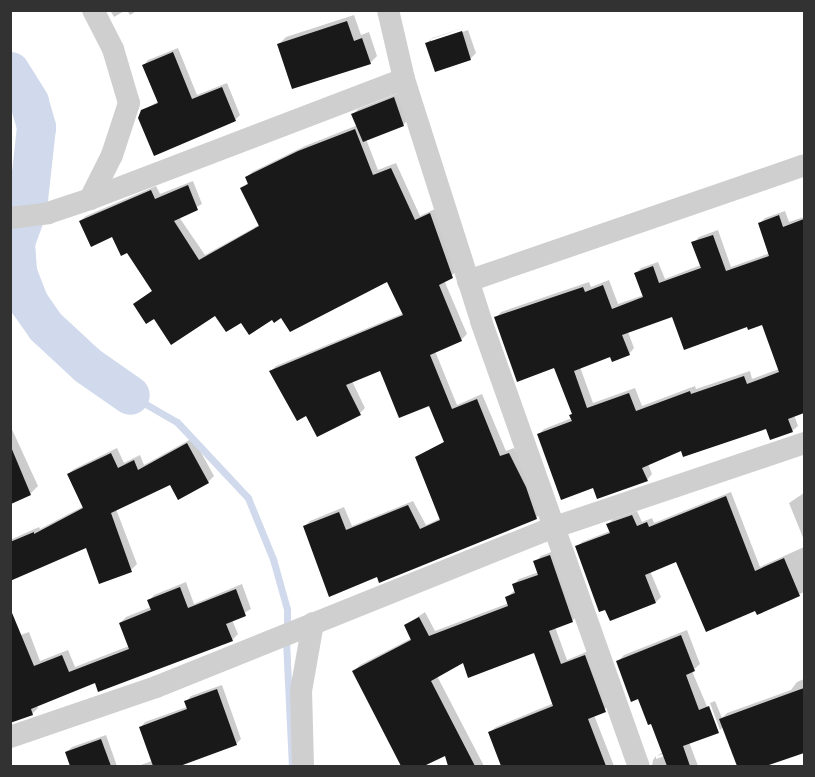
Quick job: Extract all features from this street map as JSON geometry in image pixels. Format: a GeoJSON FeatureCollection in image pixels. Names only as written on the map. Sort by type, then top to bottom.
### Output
{"type":"FeatureCollection","features":[{"type":"Feature","properties":{"kind":"street"},"geometry":{"type":"LineString","coordinates":[[90,199],[112,155],[129,103],[113,49],[93,10]]}},
{"type":"Feature","properties":{"kind":"street"},"geometry":{"type":"LineString","coordinates":[[388,10],[405,79],[468,281],[552,528],[639,766]]}},
{"type":"Feature","properties":{"kind":"street"},"geometry":{"type":"LineString","coordinates":[[10,218],[48,213],[90,199],[405,79]]}},
{"type":"Feature","properties":{"kind":"street"},"geometry":{"type":"LineString","coordinates":[[468,281],[804,165]]}},
{"type":"Feature","properties":{"kind":"street"},"geometry":{"type":"LineString","coordinates":[[10,737],[156,687],[552,528],[804,443]]}},
{"type":"Feature","properties":{"kind":"street"},"geometry":{"type":"LineString","coordinates":[[303,766],[301,691],[308,625]]}},
{"type":"Feature","properties":{"kind":"building"},"geometry":{"type":"Polygon","coordinates":[[[347,21],[354,41],[362,38],[371,64],[292,89],[277,44],[347,21]]]}},
{"type":"Feature","properties":{"kind":"building"},"geometry":{"type":"Polygon","coordinates":[[[462,31],[471,60],[435,72],[425,43],[462,31]]]}},
{"type":"Feature","properties":{"kind":"building"},"geometry":{"type":"Polygon","coordinates":[[[173,52],[192,99],[222,87],[236,121],[154,156],[138,118],[141,110],[158,103],[142,65],[173,52]]]}},
{"type":"Feature","properties":{"kind":"building"},"geometry":{"type":"Polygon","coordinates":[[[394,97],[404,126],[363,142],[351,114],[394,97]]]}},
{"type":"Feature","properties":{"kind":"building"},"geometry":{"type":"Polygon","coordinates":[[[355,129],[373,175],[391,168],[415,220],[430,213],[453,278],[439,285],[462,341],[430,355],[452,409],[477,399],[500,456],[509,453],[526,487],[537,519],[379,583],[377,577],[329,597],[303,526],[339,512],[346,530],[408,505],[420,529],[440,520],[415,457],[444,442],[429,406],[399,418],[380,371],[346,385],[361,415],[317,437],[306,416],[297,421],[269,371],[403,315],[387,282],[290,332],[281,318],[274,323],[272,320],[249,335],[241,323],[226,332],[215,316],[171,345],[154,319],[146,324],[133,304],[152,291],[127,253],[121,256],[112,237],[91,247],[79,221],[151,190],[155,199],[188,185],[198,210],[174,221],[199,260],[259,226],[240,188],[248,184],[245,177],[298,151],[355,129]]]}},
{"type":"Feature","properties":{"kind":"building"},"geometry":{"type":"Polygon","coordinates":[[[779,215],[783,227],[804,219],[804,413],[788,419],[793,432],[770,440],[766,429],[683,457],[681,451],[642,468],[648,481],[597,499],[593,488],[561,500],[537,434],[572,421],[569,415],[572,414],[554,368],[517,382],[494,317],[583,287],[585,292],[603,285],[612,309],[643,297],[634,273],[653,266],[659,283],[701,268],[691,242],[713,235],[726,271],[769,256],[758,223],[779,215]],[[672,317],[622,335],[630,355],[612,362],[610,357],[574,371],[587,408],[629,393],[636,411],[690,391],[691,394],[744,376],[747,384],[779,372],[762,325],[748,330],[747,327],[684,350],[672,317]]]}},
{"type":"Feature","properties":{"kind":"building"},"geometry":{"type":"Polygon","coordinates":[[[187,443],[209,483],[178,500],[170,485],[111,513],[132,572],[99,584],[86,548],[10,581],[10,542],[34,532],[34,534],[83,508],[67,474],[111,453],[118,468],[134,460],[138,470],[187,443]]]}},
{"type":"Feature","properties":{"kind":"building"},"geometry":{"type":"Polygon","coordinates":[[[11,447],[31,495],[11,504],[11,447]]]}},
{"type":"Feature","properties":{"kind":"building"},"geometry":{"type":"Polygon","coordinates":[[[726,496],[755,571],[784,558],[800,596],[757,615],[755,611],[706,632],[676,562],[645,575],[656,603],[610,621],[605,610],[599,612],[575,546],[610,533],[606,524],[632,515],[637,526],[647,522],[649,527],[726,496]]]}},
{"type":"Feature","properties":{"kind":"building"},"geometry":{"type":"Polygon","coordinates":[[[550,555],[573,622],[549,631],[561,664],[585,655],[606,712],[588,719],[606,766],[501,766],[488,732],[553,706],[534,653],[468,678],[463,663],[431,681],[475,766],[448,766],[445,756],[424,766],[401,766],[352,671],[411,640],[404,625],[419,617],[429,636],[508,606],[505,597],[515,593],[512,584],[538,575],[533,561],[550,555]]]}},
{"type":"Feature","properties":{"kind":"building"},"geometry":{"type":"Polygon","coordinates":[[[180,587],[188,608],[236,589],[246,616],[226,624],[233,641],[98,692],[95,683],[31,709],[33,715],[10,723],[10,608],[34,666],[62,655],[69,672],[129,649],[119,623],[151,610],[147,600],[180,587]]]}},
{"type":"Feature","properties":{"kind":"building"},"geometry":{"type":"Polygon","coordinates":[[[681,635],[695,671],[686,675],[699,710],[709,706],[719,733],[683,746],[690,766],[667,766],[651,724],[648,725],[638,699],[631,702],[616,661],[681,635]]]}},
{"type":"Feature","properties":{"kind":"building"},"geometry":{"type":"Polygon","coordinates":[[[804,688],[804,753],[766,766],[737,766],[719,719],[804,688]]]}},
{"type":"Feature","properties":{"kind":"building"},"geometry":{"type":"Polygon","coordinates":[[[217,689],[237,745],[180,766],[153,766],[139,727],[187,709],[184,701],[217,689]]]}},
{"type":"Feature","properties":{"kind":"building"},"geometry":{"type":"Polygon","coordinates":[[[101,739],[111,766],[70,766],[65,752],[101,739]]]}},
{"type":"Feature","properties":{"kind":"waterway"},"geometry":{"type":"LineString","coordinates":[[10,71],[29,102],[36,127],[27,209],[15,242],[17,272],[29,303],[45,326],[87,365],[130,395]]}},
{"type":"Feature","properties":{"kind":"waterway"},"geometry":{"type":"LineString","coordinates":[[130,395],[177,422],[248,498],[273,559],[287,609],[287,629]]}},
{"type":"Feature","properties":{"kind":"waterway"},"geometry":{"type":"LineString","coordinates":[[286,640],[292,766]]}}]}
